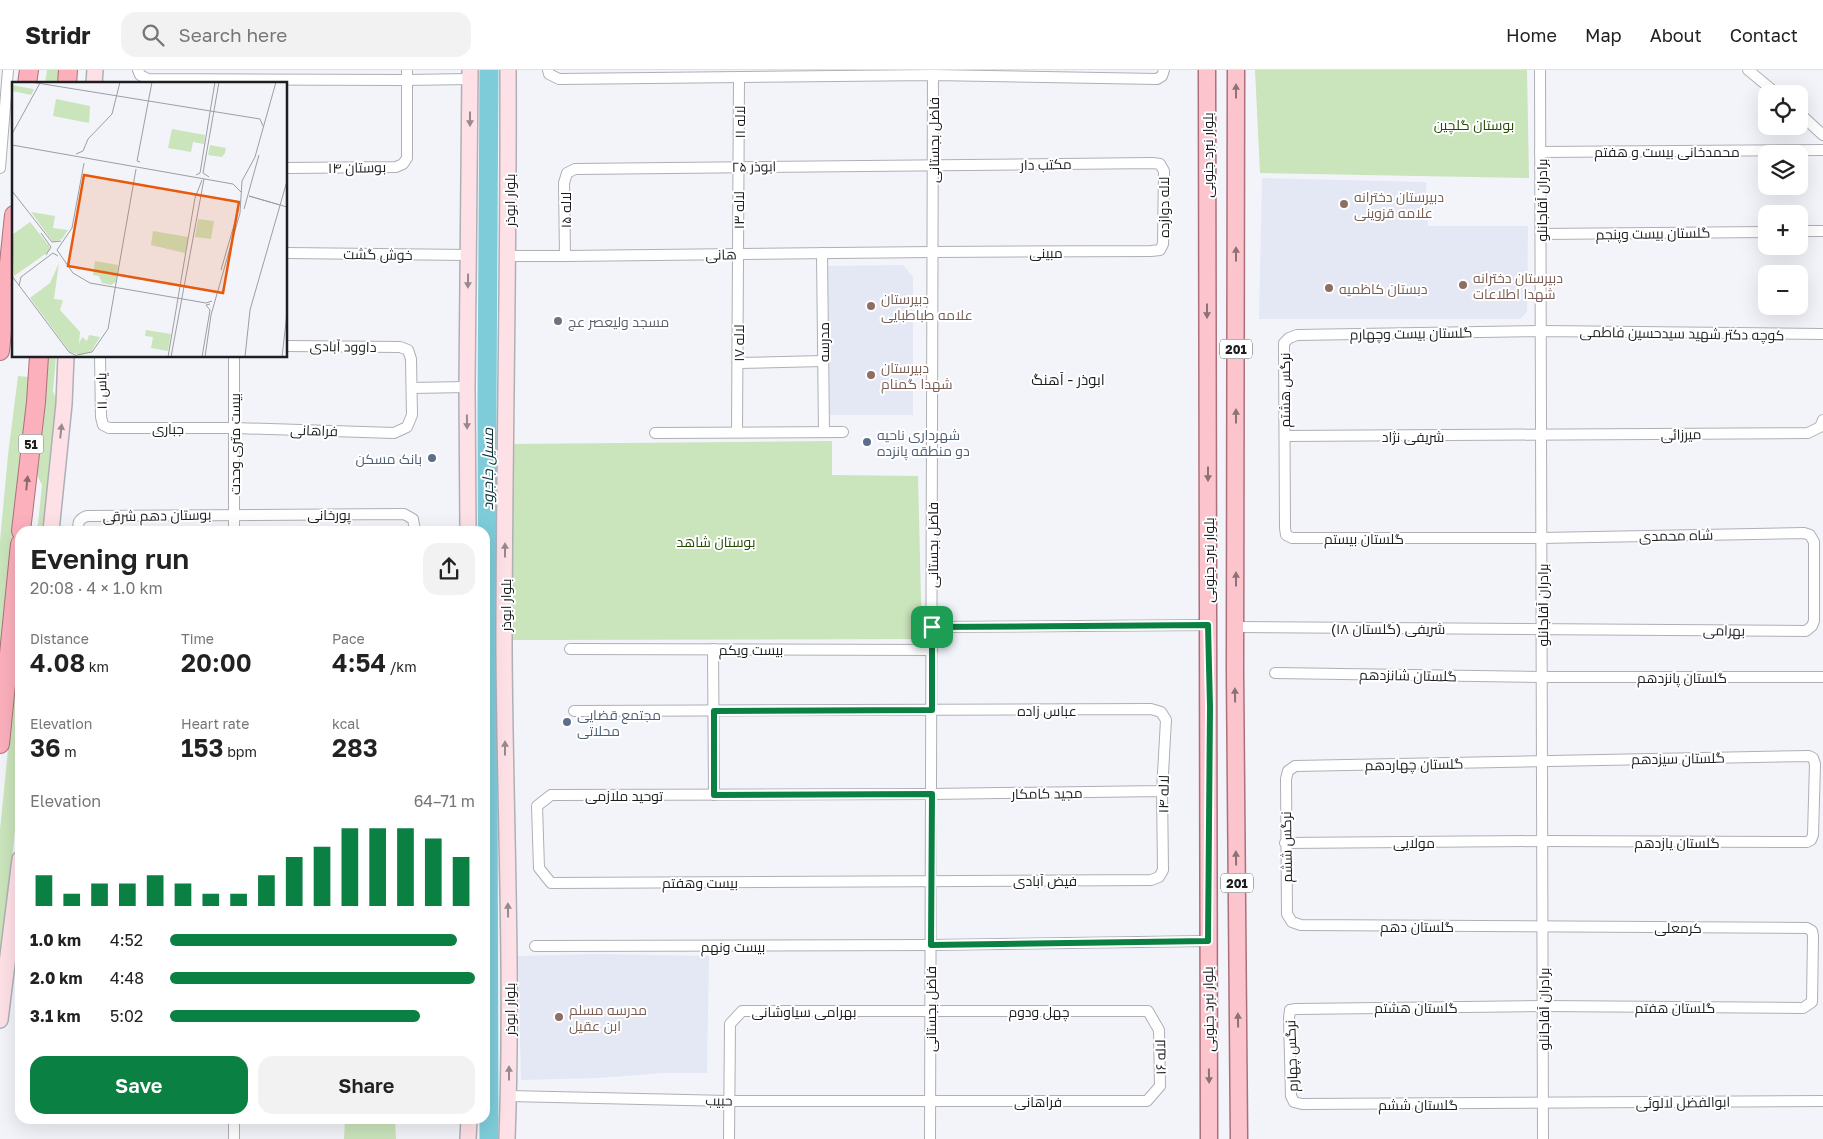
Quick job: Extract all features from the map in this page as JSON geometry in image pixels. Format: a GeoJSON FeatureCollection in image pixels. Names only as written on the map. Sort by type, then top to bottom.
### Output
{"type":"FeatureCollection","features":[{"type":"Feature","properties":{"kind":"highway"},"geometry":{"type":"LineString","coordinates":[[0,351],[12,234]]}},
{"type":"Feature","properties":{"kind":"highway","name":"51"},"geometry":{"type":"LineString","coordinates":[[22,526],[36,402],[39,358]]}},
{"type":"Feature","properties":{"kind":"highway"},"geometry":{"type":"LineString","coordinates":[[0,744],[15,594]]}},
{"type":"Feature","properties":{"kind":"main road","name":"بلوار ابوذر"},"geometry":{"type":"LineString","coordinates":[[507,1139],[509,1096],[504,648],[505,434],[509,256],[508,70]]}},
{"type":"Feature","properties":{"kind":"main road","name":"بلوار نبرد جنوبی"},"geometry":{"type":"LineString","coordinates":[[1207,70],[1208,625],[1210,707],[1209,1139]]}},
{"type":"Feature","properties":{"kind":"main road","name":"بلوار نبرد جنوبی"},"geometry":{"type":"LineString","coordinates":[[1236,70],[1235,627],[1239,1139]]}},
{"type":"Feature","properties":{"kind":"main road"},"geometry":{"type":"LineString","coordinates":[[468,526],[467,386],[470,74]]}},
{"type":"Feature","properties":{"kind":"main road"},"geometry":{"type":"LineString","coordinates":[[52,526],[64,404],[66,358]]}},
{"type":"Feature","properties":{"kind":"main road"},"geometry":{"type":"LineString","coordinates":[[0,1020],[15,899]]}},
{"type":"Feature","properties":{"kind":"main road"},"geometry":{"type":"LineString","coordinates":[[468,1139],[469,1124]]}},
{"type":"Feature","properties":{"kind":"street"},"geometry":{"type":"LineString","coordinates":[[0,168],[3,105],[8,70]]}},
{"type":"Feature","properties":{"kind":"street"},"geometry":{"type":"LineString","coordinates":[[138,70],[140,76],[148,79],[470,74]]}},
{"type":"Feature","properties":{"kind":"street"},"geometry":{"type":"LineString","coordinates":[[548,70],[549,74],[559,79],[933,73],[1157,79],[1163,73]]}},
{"type":"Feature","properties":{"kind":"street","name":"برادران آقاجانلو"},"geometry":{"type":"LineString","coordinates":[[1540,70],[1543,1139]]}},
{"type":"Feature","properties":{"kind":"street"},"geometry":{"type":"LineString","coordinates":[[1748,70],[1766,85]]}},
{"type":"Feature","properties":{"kind":"street","name":"فاضل بجستانی"},"geometry":{"type":"LineString","coordinates":[[930,1139],[933,73]]}},
{"type":"Feature","properties":{"kind":"street","name":"بوستان ۱۴"},"geometry":{"type":"LineString","coordinates":[[288,168],[396,167],[403,164],[408,158],[407,75]]}},
{"type":"Feature","properties":{"kind":"street","name":"لاله ۱۱"},"geometry":{"type":"LineString","coordinates":[[739,77],[739,166]]}},
{"type":"Feature","properties":{"kind":"street"},"geometry":{"type":"LineString","coordinates":[[1808,121],[1823,135]]}},
{"type":"Feature","properties":{"kind":"street","name":"محمدخانی بیست و هفتم"},"geometry":{"type":"LineString","coordinates":[[1540,152],[1823,150]]}},
{"type":"Feature","properties":{"kind":"street","name":"مکتب دار"},"geometry":{"type":"LineString","coordinates":[[933,165],[1160,164]]}},
{"type":"Feature","properties":{"kind":"street","name":"لاله دوازده"},"geometry":{"type":"LineString","coordinates":[[1160,164],[1164,171],[1163,244],[1160,250]]}},
{"type":"Feature","properties":{"kind":"street","name":"ابوذر ۲۵"},"geometry":{"type":"LineString","coordinates":[[574,169],[933,165]]}},
{"type":"Feature","properties":{"kind":"street","name":"لاله ۱۳"},"geometry":{"type":"LineString","coordinates":[[738,254],[739,166]]}},
{"type":"Feature","properties":{"kind":"street","name":"لاله ۱۵"},"geometry":{"type":"LineString","coordinates":[[565,256],[564,183],[567,173],[574,169]]}},
{"type":"Feature","properties":{"kind":"street"},"geometry":{"type":"LineString","coordinates":[[1808,231],[1823,231]]}},
{"type":"Feature","properties":{"kind":"street","name":"گلستان بیست وپنجم"},"geometry":{"type":"LineString","coordinates":[[1541,234],[1758,232]]}},
{"type":"Feature","properties":{"kind":"street","name":"مبینی"},"geometry":{"type":"LineString","coordinates":[[933,252],[1160,250]]}},
{"type":"Feature","properties":{"kind":"street","name":"هانی"},"geometry":{"type":"LineString","coordinates":[[509,256],[933,252]]}},
{"type":"Feature","properties":{"kind":"street","name":"خوش گشت"},"geometry":{"type":"LineString","coordinates":[[288,253],[469,255]]}},
{"type":"Feature","properties":{"kind":"street","name":"مدرسه"},"geometry":{"type":"LineString","coordinates":[[822,253],[824,432]]}},
{"type":"Feature","properties":{"kind":"street","name":"لاله ۱۷"},"geometry":{"type":"LineString","coordinates":[[737,432],[738,254]]}},
{"type":"Feature","properties":{"kind":"street","name":"کوچه دکتر شهید سیدحسین فاطمی"},"geometry":{"type":"LineString","coordinates":[[1541,331],[1823,334]]}},
{"type":"Feature","properties":{"kind":"street","name":"گلستان بیست وچهارم"},"geometry":{"type":"LineString","coordinates":[[1284,344],[1289,338],[1297,335],[1541,331]]}},
{"type":"Feature","properties":{"kind":"street","name":"نرگس هشتم"},"geometry":{"type":"LineString","coordinates":[[1284,344],[1285,436]]}},
{"type":"Feature","properties":{"kind":"street","name":"داوود آبادی"},"geometry":{"type":"LineString","coordinates":[[288,346],[400,347],[408,350],[411,359],[412,388]]}},
{"type":"Feature","properties":{"kind":"street","name":"یاس ۱۱"},"geometry":{"type":"LineString","coordinates":[[100,358],[101,417],[103,425]]}},
{"type":"Feature","properties":{"kind":"street","name":"بیست متری وحدت"},"geometry":{"type":"LineString","coordinates":[[234,358],[234,526]]}},
{"type":"Feature","properties":{"kind":"street"},"geometry":{"type":"LineString","coordinates":[[738,363],[823,361]]}},
{"type":"Feature","properties":{"kind":"street"},"geometry":{"type":"LineString","coordinates":[[412,388],[467,386]]}},
{"type":"Feature","properties":{"kind":"street","name":"فراهانی"},"geometry":{"type":"LineString","coordinates":[[235,428],[394,433],[407,427],[412,415],[412,388]]}},
{"type":"Feature","properties":{"kind":"street","name":"میرزائی"},"geometry":{"type":"LineString","coordinates":[[1541,435],[1808,432],[1822,424]]}},
{"type":"Feature","properties":{"kind":"street","name":"جباری"},"geometry":{"type":"LineString","coordinates":[[103,425],[108,428],[235,428]]}},
{"type":"Feature","properties":{"kind":"street"},"geometry":{"type":"LineString","coordinates":[[655,433],[843,432]]}},
{"type":"Feature","properties":{"kind":"street","name":"شریفی نژاد"},"geometry":{"type":"LineString","coordinates":[[1285,436],[1541,435]]}},
{"type":"Feature","properties":{"kind":"street","name":"گلستان بیستم"},"geometry":{"type":"LineString","coordinates":[[1285,436],[1285,528],[1286,535],[1292,538],[1541,538]]}},
{"type":"Feature","properties":{"kind":"street","name":"بوستان دهم شرقی"},"geometry":{"type":"LineString","coordinates":[[78,526],[81,518],[86,516],[234,514]]}},
{"type":"Feature","properties":{"kind":"street","name":"پورخانی"},"geometry":{"type":"LineString","coordinates":[[234,514],[404,514],[413,519],[414,526]]}},
{"type":"Feature","properties":{"kind":"street","name":"شاه محمدی"},"geometry":{"type":"LineString","coordinates":[[1541,538],[1804,533],[1810,535]]}},
{"type":"Feature","properties":{"kind":"street","name":"بهرامی"},"geometry":{"type":"LineString","coordinates":[[1542,628],[1806,631],[1812,626],[1814,621],[1814,542],[1810,535]]}},
{"type":"Feature","properties":{"kind":"street"},"geometry":{"type":"LineString","coordinates":[[932,627],[1208,625]]}},
{"type":"Feature","properties":{"kind":"street","name":"شریفی (گلستان ۱۸)"},"geometry":{"type":"LineString","coordinates":[[1235,627],[1542,628]]}},
{"type":"Feature","properties":{"kind":"street","name":"بیست ویکم"},"geometry":{"type":"LineString","coordinates":[[570,649],[932,650]]}},
{"type":"Feature","properties":{"kind":"street"},"geometry":{"type":"LineString","coordinates":[[713,649],[714,795]]}},
{"type":"Feature","properties":{"kind":"street","name":"گلستان شانزدهم"},"geometry":{"type":"LineString","coordinates":[[1275,673],[1542,677]]}},
{"type":"Feature","properties":{"kind":"street","name":"گلستان پانزدهم"},"geometry":{"type":"LineString","coordinates":[[1542,677],[1823,677]]}},
{"type":"Feature","properties":{"kind":"street","name":"عباس زاده"},"geometry":{"type":"LineString","coordinates":[[574,711],[1150,709],[1161,712]]}},
{"type":"Feature","properties":{"kind":"street","name":"لاله ۱۴"},"geometry":{"type":"LineString","coordinates":[[1158,877],[1163,870],[1162,791],[1166,720],[1161,712]]}},
{"type":"Feature","properties":{"kind":"street","name":"گلستان سیزدهم"},"geometry":{"type":"LineString","coordinates":[[1542,760],[1809,756],[1813,758],[1815,764],[1813,835],[1811,840]]}},
{"type":"Feature","properties":{"kind":"street","name":"گلستان چهاردهم"},"geometry":{"type":"LineString","coordinates":[[1288,771],[1295,766],[1542,760]]}},
{"type":"Feature","properties":{"kind":"street","name":"نرگس ششم"},"geometry":{"type":"LineString","coordinates":[[1288,771],[1286,778],[1285,844],[1287,914],[1292,922]]}},
{"type":"Feature","properties":{"kind":"street","name":"مجید کامکار"},"geometry":{"type":"LineString","coordinates":[[932,794],[1162,791]]}},
{"type":"Feature","properties":{"kind":"street","name":"توحید ملازمی"},"geometry":{"type":"LineString","coordinates":[[537,806],[551,795],[932,794]]}},
{"type":"Feature","properties":{"kind":"street","name":"بیست وهفتم"},"geometry":{"type":"LineString","coordinates":[[537,806],[539,868],[551,883],[931,880]]}},
{"type":"Feature","properties":{"kind":"street","name":"گلستان یازدهم"},"geometry":{"type":"LineString","coordinates":[[1542,841],[1807,842],[1811,840]]}},
{"type":"Feature","properties":{"kind":"street","name":"مولایی"},"geometry":{"type":"LineString","coordinates":[[1285,844],[1542,841]]}},
{"type":"Feature","properties":{"kind":"street","name":"فیض آبادی"},"geometry":{"type":"LineString","coordinates":[[931,880],[1151,880],[1158,877]]}},
{"type":"Feature","properties":{"kind":"street","name":"گلستان دهم"},"geometry":{"type":"LineString","coordinates":[[1292,922],[1301,925],[1542,926]]}},
{"type":"Feature","properties":{"kind":"street","name":"کرمعلی"},"geometry":{"type":"LineString","coordinates":[[1542,926],[1807,928],[1812,931],[1812,1002],[1808,1006]]}},
{"type":"Feature","properties":{"kind":"street","name":"بیست ونهم"},"geometry":{"type":"LineString","coordinates":[[535,946],[931,945],[1208,941]]}},
{"type":"Feature","properties":{"kind":"street","name":"گلستان هفتم"},"geometry":{"type":"LineString","coordinates":[[1542,1006],[1803,1008],[1808,1006]]}},
{"type":"Feature","properties":{"kind":"street","name":"گلستان هشتم"},"geometry":{"type":"LineString","coordinates":[[1290,1010],[1296,1008],[1542,1006]]}},
{"type":"Feature","properties":{"kind":"street","name":"نرگس چهارم"},"geometry":{"type":"LineString","coordinates":[[1290,1010],[1290,1096],[1294,1102]]}},
{"type":"Feature","properties":{"kind":"street","name":"بهرامی سیاوشانی"},"geometry":{"type":"LineString","coordinates":[[729,1139],[730,1024],[742,1011],[930,1011]]}},
{"type":"Feature","properties":{"kind":"street","name":"چهل ودوم"},"geometry":{"type":"LineString","coordinates":[[930,1011],[1148,1011]]}},
{"type":"Feature","properties":{"kind":"street","name":"لاله ۱۶"},"geometry":{"type":"LineString","coordinates":[[1147,1101],[1160,1086],[1160,1030],[1148,1011]]}},
{"type":"Feature","properties":{"kind":"street","name":"حبیب"},"geometry":{"type":"LineString","coordinates":[[509,1096],[729,1101],[930,1101]]}},
{"type":"Feature","properties":{"kind":"street","name":"فراهانی"},"geometry":{"type":"LineString","coordinates":[[930,1101],[1147,1101]]}},
{"type":"Feature","properties":{"kind":"street","name":"ابوالفضل لالوئی"},"geometry":{"type":"LineString","coordinates":[[1543,1104],[1823,1101]]}},
{"type":"Feature","properties":{"kind":"street","name":"گلستان ششم"},"geometry":{"type":"LineString","coordinates":[[1294,1102],[1302,1104],[1543,1104]]}},
{"type":"Feature","properties":{"kind":"street"},"geometry":{"type":"LineString","coordinates":[[234,1124],[234,1139]]}},
{"type":"Feature","properties":{"kind":"shaded area"},"geometry":{"type":"Polygon","coordinates":[[[1262,178],[1426,182],[1428,226],[1528,226],[1527,312],[1520,319],[1259,319],[1262,178]]]}},
{"type":"Feature","properties":{"kind":"shaded area"},"geometry":{"type":"Polygon","coordinates":[[[903,265],[913,277],[913,415],[830,415],[828,266],[903,265]]]}},
{"type":"Feature","properties":{"kind":"shaded area"},"geometry":{"type":"Polygon","coordinates":[[[596,954],[709,956],[707,1073],[663,1073],[599,1078],[521,1080],[518,956],[596,954]]]}},
{"type":"Feature","properties":{"kind":"green space"},"geometry":{"type":"Polygon","coordinates":[[[47,70],[59,70],[57,82],[45,82],[47,70]]]}},
{"type":"Feature","properties":{"kind":"green space","name":"بوستان گلچین"},"geometry":{"type":"Polygon","coordinates":[[[1255,70],[1527,70],[1529,178],[1260,173],[1255,70]]]}},
{"type":"Feature","properties":{"kind":"green space"},"geometry":{"type":"Polygon","coordinates":[[[47,358],[56,358],[53,391],[58,405],[46,526],[37,526],[42,485],[36,473],[47,358]]]}},
{"type":"Feature","properties":{"kind":"green space"},"geometry":{"type":"Polygon","coordinates":[[[18,376],[29,377],[17,518],[0,672],[0,541],[18,376]]]}},
{"type":"Feature","properties":{"kind":"green space","name":"بوستان شاهد"},"geometry":{"type":"Polygon","coordinates":[[[832,441],[832,475],[918,476],[922,639],[513,640],[510,444],[832,441]]]}},
{"type":"Feature","properties":{"kind":"green space"},"geometry":{"type":"Polygon","coordinates":[[[15,680],[15,830],[0,974],[0,830],[15,680]]]}},
{"type":"Feature","properties":{"kind":"green space"},"geometry":{"type":"Polygon","coordinates":[[[345,1124],[395,1124],[396,1139],[344,1139],[345,1124]]]}},
{"type":"Feature","properties":{"kind":"waterway","name":"مسیل جاجرود"},"geometry":{"type":"LineString","coordinates":[[487,526],[489,70]]}},
{"type":"Feature","properties":{"kind":"waterway","name":"مسیل جاجرود"},"geometry":{"type":"LineString","coordinates":[[489,1124],[489,1139]]}},
{"type":"Feature","properties":{"kind":"place","name":"دبیرستان دخترانه علامه قزوینی"},"geometry":{"type":"Point","coordinates":[1344,204]}},
{"type":"Feature","properties":{"kind":"place","name":"دبیرستان دخترانه شهدا اطلاعات"},"geometry":{"type":"Point","coordinates":[1463,285]}},
{"type":"Feature","properties":{"kind":"place","name":"دبستان کاظمیه"},"geometry":{"type":"Point","coordinates":[1329,288]}},
{"type":"Feature","properties":{"kind":"place","name":"دبیرستان علامه طباطبایی"},"geometry":{"type":"Point","coordinates":[871,306]}},
{"type":"Feature","properties":{"kind":"place","name":"مسجد ولیعصر عج"},"geometry":{"type":"Point","coordinates":[558,321]}},
{"type":"Feature","properties":{"kind":"place","name":"دبیرستان شهدا گمنام"},"geometry":{"type":"Point","coordinates":[871,375]}},
{"type":"Feature","properties":{"kind":"place","name":"شهرداری ناحیه دو منطقه پانزده"},"geometry":{"type":"Point","coordinates":[867,442]}},
{"type":"Feature","properties":{"kind":"place","name":"بانک مسکن"},"geometry":{"type":"Point","coordinates":[432,458]}},
{"type":"Feature","properties":{"kind":"place","name":"مجتمع قضایی محلاتی"},"geometry":{"type":"Point","coordinates":[567,722]}},
{"type":"Feature","properties":{"kind":"place","name":"مدرسه مسلم ابن عقیل"},"geometry":{"type":"Point","coordinates":[559,1017]}},
{"type":"Feature","properties":{"kind":"district","name":"ابوذر - آهنگ"},"geometry":{"type":"Point","coordinates":[1068,379]}},
{"type":"Feature","properties":{"kind":"route"},"geometry":{"type":"LineString","coordinates":[[1208,625],[1210,707],[1208,941],[931,945],[932,794],[714,795],[714,711],[932,710],[932,627],[1208,625]]}}]}
